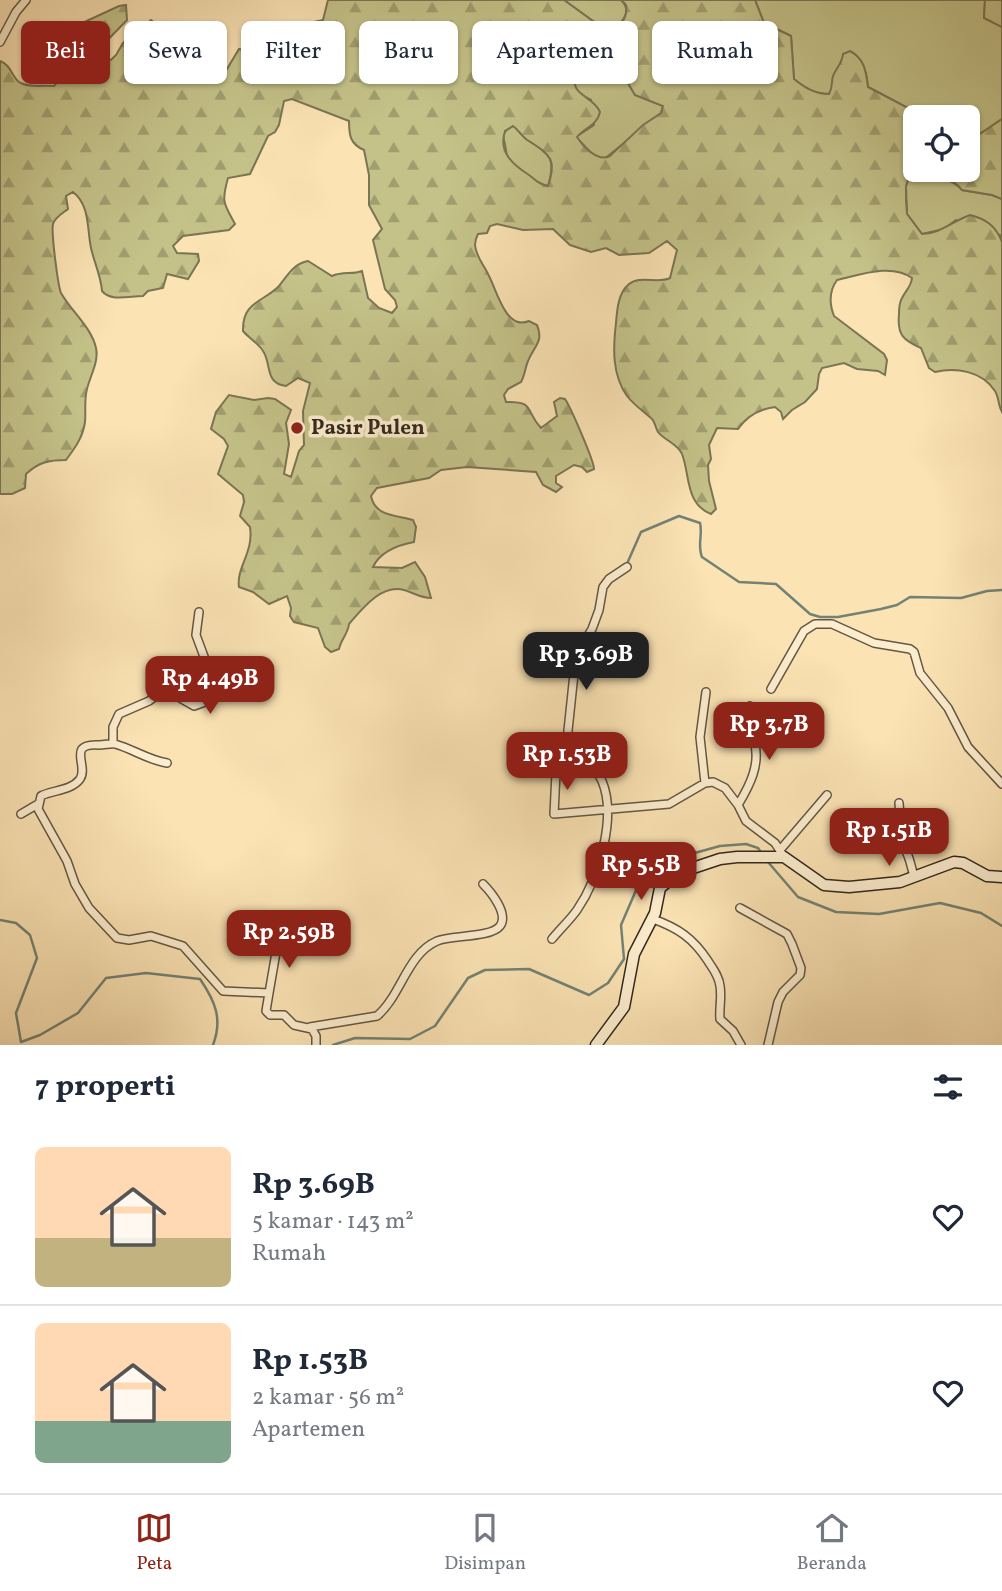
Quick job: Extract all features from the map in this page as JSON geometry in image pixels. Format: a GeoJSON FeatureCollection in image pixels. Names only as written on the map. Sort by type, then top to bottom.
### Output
{"type":"FeatureCollection","features":[{"type":"Feature","properties":{"kind":"street"},"geometry":{"type":"LineString","coordinates":[[0,42],[16,12],[26,0]]}},
{"type":"Feature","properties":{"kind":"street"},"geometry":{"type":"LineString","coordinates":[[552,939],[577,910],[602,853],[609,809],[600,776],[568,745],[567,740],[576,654],[592,629],[603,587],[626,567]]}},
{"type":"Feature","properties":{"kind":"street"},"geometry":{"type":"LineString","coordinates":[[113,743],[113,727],[119,714],[149,701],[158,694],[173,694],[194,706],[205,702],[206,662],[196,635],[199,612]]}},
{"type":"Feature","properties":{"kind":"street"},"geometry":{"type":"LineString","coordinates":[[771,689],[804,631],[815,624],[832,624],[874,643],[911,649],[920,673],[948,708],[968,747],[1002,784]]}},
{"type":"Feature","properties":{"kind":"street"},"geometry":{"type":"LineString","coordinates":[[705,783],[701,737],[706,692]]}},
{"type":"Feature","properties":{"kind":"street"},"geometry":{"type":"LineString","coordinates":[[738,805],[754,771],[755,748],[750,727],[750,706]]}},
{"type":"Feature","properties":{"kind":"street"},"geometry":{"type":"LineString","coordinates":[[567,740],[556,753],[554,814],[669,804],[705,783],[719,784],[738,805],[746,821],[775,844],[781,855],[830,887],[888,884],[914,877],[946,863],[957,862],[987,876],[1002,877]]}},
{"type":"Feature","properties":{"kind":"street"},"geometry":{"type":"LineString","coordinates":[[167,763],[144,757],[113,743],[85,746],[81,755],[80,779],[65,789],[42,795],[38,809],[89,908],[117,938],[129,940],[145,936],[176,943],[187,949],[223,991],[269,993]]}},
{"type":"Feature","properties":{"kind":"street"},"geometry":{"type":"LineString","coordinates":[[596,1045],[624,1007],[634,954],[653,919],[660,888],[678,873],[708,862],[737,857],[781,855],[827,795]]}},
{"type":"Feature","properties":{"kind":"street"},"geometry":{"type":"LineString","coordinates":[[899,803],[901,830],[908,833],[909,837],[904,844]]}},
{"type":"Feature","properties":{"kind":"street"},"geometry":{"type":"LineString","coordinates":[[21,814],[38,804]]}},
{"type":"Feature","properties":{"kind":"street"},"geometry":{"type":"LineString","coordinates":[[871,825],[894,835],[904,844],[914,877]]}},
{"type":"Feature","properties":{"kind":"street"},"geometry":{"type":"LineString","coordinates":[[278,941],[268,1013],[285,1015],[294,1025],[310,1027],[377,1016],[405,979],[414,959],[422,950],[443,939],[488,932],[499,927],[499,905],[483,884]]}},
{"type":"Feature","properties":{"kind":"street"},"geometry":{"type":"LineString","coordinates":[[740,908],[787,934],[801,968],[800,975],[783,992],[778,1002],[768,1045]]}},
{"type":"Feature","properties":{"kind":"street"},"geometry":{"type":"LineString","coordinates":[[653,919],[673,926],[688,935],[698,946],[719,980],[722,998],[720,1019],[733,1031],[741,1045]]}},
{"type":"Feature","properties":{"kind":"street"},"geometry":{"type":"LineString","coordinates":[[310,1027],[315,1033],[316,1045]]}},
{"type":"Feature","properties":{"kind":"green space"},"geometry":{"type":"Polygon","coordinates":[[[328,0],[564,0],[593,21],[472,21],[472,84],[575,84],[600,112],[594,123],[577,137],[592,153],[601,157],[610,156],[643,125],[661,113],[663,106],[635,95],[628,84],[638,84],[638,21],[622,21],[626,5],[621,0],[755,0],[763,21],[652,21],[652,84],[778,84],[778,30],[791,36],[794,79],[806,88],[829,94],[833,76],[843,54],[850,51],[862,62],[868,87],[903,105],[903,182],[907,182],[907,214],[922,234],[941,230],[970,215],[990,224],[1002,242],[1002,412],[990,384],[968,372],[935,372],[929,368],[921,348],[902,336],[899,306],[912,278],[895,271],[885,271],[837,280],[831,297],[834,316],[884,354],[887,360],[885,375],[878,371],[857,369],[844,363],[822,368],[817,389],[783,419],[781,412],[775,407],[754,414],[738,429],[717,428],[709,445],[709,481],[716,509],[711,514],[697,503],[693,496],[680,451],[658,432],[652,419],[627,396],[622,388],[615,361],[614,342],[622,292],[633,281],[670,278],[677,250],[667,241],[649,253],[619,255],[606,248],[591,252],[570,245],[553,229],[523,230],[497,224],[490,226],[487,233],[478,234],[476,238],[479,257],[508,315],[521,323],[529,321],[537,325],[539,331],[537,344],[521,382],[508,389],[504,395],[506,402],[526,405],[541,428],[557,416],[554,402],[560,398],[565,399],[582,434],[594,469],[587,472],[574,465],[556,476],[556,483],[562,487],[556,492],[543,485],[536,472],[467,467],[441,470],[429,478],[377,488],[371,496],[377,508],[388,514],[413,520],[416,527],[414,542],[390,550],[380,557],[373,567],[402,568],[415,562],[425,577],[431,598],[396,589],[380,594],[349,624],[339,649],[331,652],[325,647],[318,628],[294,622],[290,616],[291,608],[287,596],[269,604],[253,592],[239,587],[240,573],[250,544],[250,527],[240,516],[243,495],[218,474],[228,446],[224,439],[211,429],[216,412],[229,395],[254,400],[275,399],[291,410],[286,423],[289,444],[284,474],[291,477],[299,451],[304,445],[303,411],[310,383],[298,378],[286,386],[274,381],[263,351],[243,331],[250,308],[279,286],[298,265],[308,261],[332,276],[362,271],[368,298],[379,308],[392,313],[397,307],[395,300],[385,289],[373,240],[382,229],[369,205],[369,175],[364,150],[351,138],[349,121],[292,99],[284,101],[279,125],[275,132],[268,136],[250,174],[228,178],[225,202],[235,224],[229,230],[183,236],[173,246],[177,253],[198,254],[199,261],[188,279],[167,274],[163,288],[148,291],[143,296],[115,297],[106,294],[102,291],[82,204],[73,192],[66,196],[68,209],[55,219],[53,224],[60,288],[65,300],[94,341],[97,353],[86,393],[84,427],[66,460],[40,464],[26,474],[25,488],[12,494],[0,494],[0,61],[21,84],[110,84],[110,60],[124,42],[124,84],[227,84],[227,69],[239,49],[241,84],[345,84],[345,21],[319,21],[323,20],[328,0]],[[513,126],[505,131],[505,152],[518,167],[542,185],[548,186],[552,170],[550,159],[543,150],[513,126]]]}},
{"type":"Feature","properties":{"kind":"green space"},"geometry":{"type":"Polygon","coordinates":[[[564,0],[621,0],[625,5],[626,14],[622,21],[593,21],[564,0]]]}},
{"type":"Feature","properties":{"kind":"green space"},"geometry":{"type":"Polygon","coordinates":[[[755,0],[985,0],[984,18],[1002,27],[1002,119],[980,134],[980,105],[903,105],[868,87],[866,73],[842,62],[834,74],[833,87],[829,94],[810,90],[794,79],[791,36],[778,30],[778,21],[763,21],[755,0]]]}},
{"type":"Feature","properties":{"kind":"green space"},"geometry":{"type":"Polygon","coordinates":[[[985,0],[1002,0],[1002,27],[984,18],[985,0]]]}},
{"type":"Feature","properties":{"kind":"green space"},"geometry":{"type":"Polygon","coordinates":[[[126,5],[127,20],[110,38],[110,21],[86,21],[126,5]]]}},
{"type":"Feature","properties":{"kind":"green space"},"geometry":{"type":"Polygon","coordinates":[[[628,84],[635,95],[663,106],[661,113],[603,160],[596,158],[576,137],[594,125],[591,100],[577,93],[575,86],[628,84]]]}},
{"type":"Feature","properties":{"kind":"green space"},"geometry":{"type":"Polygon","coordinates":[[[1002,119],[1002,199],[962,190],[953,182],[980,182],[980,134],[1002,119]]]}},
{"type":"Feature","properties":{"kind":"green space"},"geometry":{"type":"Polygon","coordinates":[[[513,126],[550,159],[552,170],[548,186],[522,172],[509,159],[504,136],[513,126]]]}},
{"type":"Feature","properties":{"kind":"green space"},"geometry":{"type":"Polygon","coordinates":[[[907,182],[951,182],[962,190],[1002,199],[1002,242],[1000,235],[956,220],[944,229],[922,234],[907,214],[907,182]]]}},
{"type":"Feature","properties":{"kind":"waterway"},"geometry":{"type":"LineString","coordinates":[[626,566],[641,532],[679,516],[700,523],[702,557],[739,582],[776,584],[810,614],[820,617],[838,617],[881,609],[897,605],[910,597],[961,598],[1002,590]]}},
{"type":"Feature","properties":{"kind":"waterway"},"geometry":{"type":"LineString","coordinates":[[333,1045],[355,1038],[410,1039],[435,1026],[468,978],[485,970],[529,969],[589,995],[608,983],[624,959],[621,925],[637,888],[662,862],[720,846],[746,844],[758,848],[762,854]]}},
{"type":"Feature","properties":{"kind":"waterway"},"geometry":{"type":"LineString","coordinates":[[768,862],[798,897],[836,912],[879,914],[940,903],[981,913],[1002,926]]}},
{"type":"Feature","properties":{"kind":"waterway"},"geometry":{"type":"LineString","coordinates":[[0,920],[16,923],[30,935],[37,958],[16,1013],[21,1042],[40,1035],[78,1013],[106,978],[146,973],[200,979],[216,1010],[217,1027],[213,1045]]}},
{"type":"Feature","properties":{"kind":"place","name":"Pasir Pulen"},"geometry":{"type":"Point","coordinates":[297,428]}}]}
